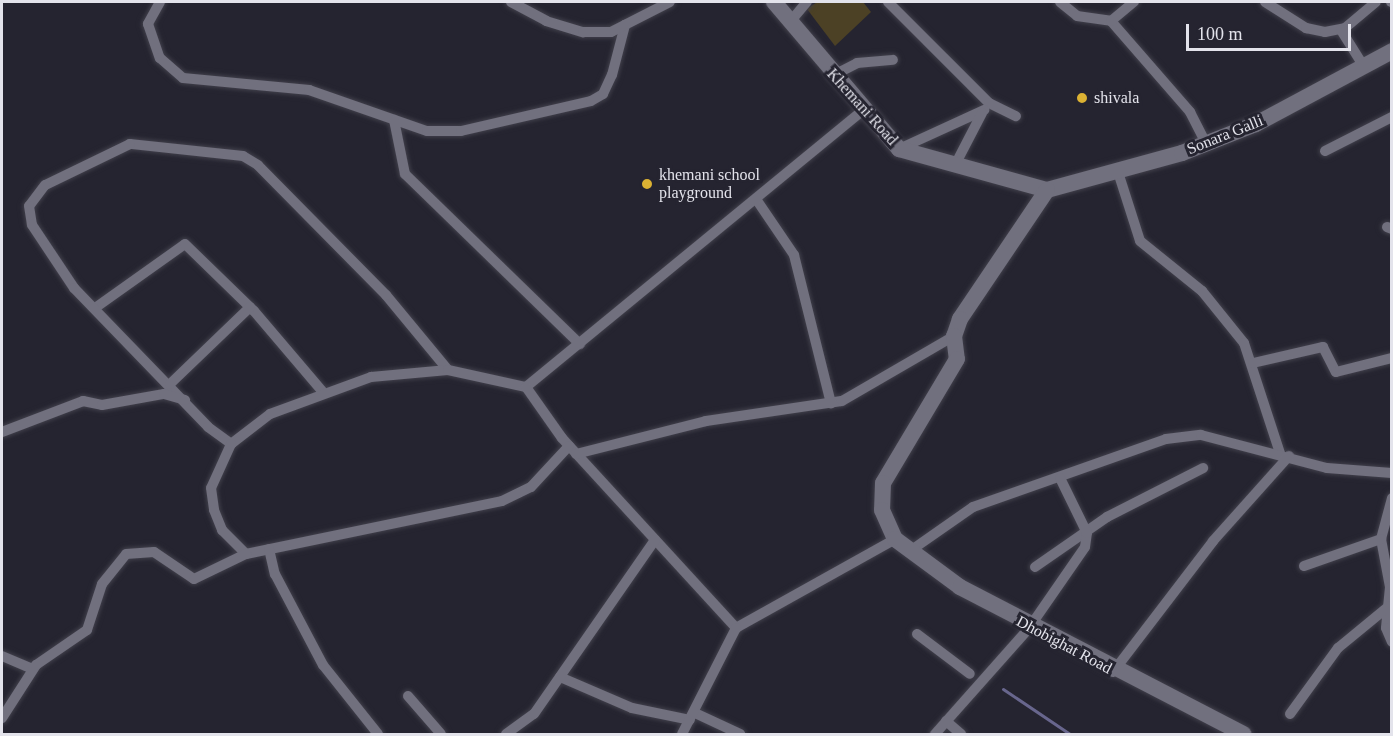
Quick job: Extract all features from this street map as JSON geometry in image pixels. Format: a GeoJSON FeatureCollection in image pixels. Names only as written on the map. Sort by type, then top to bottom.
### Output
{"type":"FeatureCollection","features":[{"type":"Feature","properties":{"kind":"street"},"geometry":{"type":"LineString","coordinates":[[159,2],[148,24],[160,58],[183,78],[309,90],[427,131],[461,131],[591,101],[603,94],[612,75],[625,25]]}},
{"type":"Feature","properties":{"kind":"street"},"geometry":{"type":"LineString","coordinates":[[511,2],[546,21],[583,32],[611,32],[670,2]]}},
{"type":"Feature","properties":{"kind":"street","name":"Khemani Road"},"geometry":{"type":"LineString","coordinates":[[774,2],[832,76],[899,149],[954,167],[1047,190]]}},
{"type":"Feature","properties":{"kind":"street"},"geometry":{"type":"LineString","coordinates":[[790,22],[807,2]]}},
{"type":"Feature","properties":{"kind":"street"},"geometry":{"type":"LineString","coordinates":[[888,2],[986,106],[1016,116]]}},
{"type":"Feature","properties":{"kind":"street"},"geometry":{"type":"LineString","coordinates":[[896,10],[905,2]]}},
{"type":"Feature","properties":{"kind":"street"},"geometry":{"type":"LineString","coordinates":[[1060,2],[1077,16],[1111,21],[1190,112],[1206,144]]}},
{"type":"Feature","properties":{"kind":"street"},"geometry":{"type":"LineString","coordinates":[[1111,21],[1134,2]]}},
{"type":"Feature","properties":{"kind":"street"},"geometry":{"type":"LineString","coordinates":[[1265,2],[1306,28],[1341,30],[1376,2]]}},
{"type":"Feature","properties":{"kind":"street"},"geometry":{"type":"LineString","coordinates":[[1341,30],[1362,64]]}},
{"type":"Feature","properties":{"kind":"street","name":"Sonara Galli"},"geometry":{"type":"LineString","coordinates":[[1047,190],[1118,172],[1206,144],[1307,99],[1362,64],[1392,51]]}},
{"type":"Feature","properties":{"kind":"street"},"geometry":{"type":"LineString","coordinates":[[832,76],[857,63],[893,60]]}},
{"type":"Feature","properties":{"kind":"street"},"geometry":{"type":"LineString","coordinates":[[899,149],[986,106]]}},
{"type":"Feature","properties":{"kind":"street"},"geometry":{"type":"LineString","coordinates":[[954,167],[986,106]]}},
{"type":"Feature","properties":{"kind":"street"},"geometry":{"type":"LineString","coordinates":[[526,387],[863,110]]}},
{"type":"Feature","properties":{"kind":"street"},"geometry":{"type":"LineString","coordinates":[[1325,151],[1392,117]]}},
{"type":"Feature","properties":{"kind":"street"},"geometry":{"type":"LineString","coordinates":[[394,120],[405,174],[580,344]]}},
{"type":"Feature","properties":{"kind":"street"},"geometry":{"type":"LineString","coordinates":[[231,444],[74,288],[32,225],[29,206],[36,192],[130,144],[217,151],[258,165],[386,295],[448,370]]}},
{"type":"Feature","properties":{"kind":"street"},"geometry":{"type":"LineString","coordinates":[[1118,172],[1140,241],[1202,291],[1233,327],[1253,363],[1284,454]]}},
{"type":"Feature","properties":{"kind":"street"},"geometry":{"type":"LineString","coordinates":[[682,735],[736,628],[895,539],[882,510],[880,489],[957,358],[954,336],[960,319],[1047,190]]}},
{"type":"Feature","properties":{"kind":"street"},"geometry":{"type":"LineString","coordinates":[[756,199],[794,255],[831,403]]}},
{"type":"Feature","properties":{"kind":"street"},"geometry":{"type":"LineString","coordinates":[[94,308],[185,244],[250,307],[323,392]]}},
{"type":"Feature","properties":{"kind":"street"},"geometry":{"type":"LineString","coordinates":[[170,384],[250,307]]}},
{"type":"Feature","properties":{"kind":"street"},"geometry":{"type":"LineString","coordinates":[[2,717],[32,669],[87,630],[102,584],[126,554],[154,552],[194,579],[246,554],[502,501],[531,487],[572,450],[706,420],[831,403],[954,336]]}},
{"type":"Feature","properties":{"kind":"street"},"geometry":{"type":"LineString","coordinates":[[1253,363],[1323,347],[1336,372],[1392,358]]}},
{"type":"Feature","properties":{"kind":"street"},"geometry":{"type":"LineString","coordinates":[[246,554],[222,530],[214,510],[212,488],[231,444],[270,414],[323,392],[371,377],[448,370],[526,387],[572,450],[736,628]]}},
{"type":"Feature","properties":{"kind":"street"},"geometry":{"type":"LineString","coordinates":[[2,432],[83,401],[102,405],[164,394],[185,400]]}},
{"type":"Feature","properties":{"kind":"street"},"geometry":{"type":"LineString","coordinates":[[910,551],[973,507],[1167,439],[1201,435],[1284,454],[1327,468],[1392,472]]}},
{"type":"Feature","properties":{"kind":"street"},"geometry":{"type":"LineString","coordinates":[[1113,672],[1213,541],[1284,454]]}},
{"type":"Feature","properties":{"kind":"street"},"geometry":{"type":"LineString","coordinates":[[1035,567],[1088,533],[1203,468]]}},
{"type":"Feature","properties":{"kind":"street"},"geometry":{"type":"LineString","coordinates":[[935,735],[1029,628],[1085,547],[1088,533],[1060,478]]}},
{"type":"Feature","properties":{"kind":"street"},"geometry":{"type":"LineString","coordinates":[[1391,502],[1381,538],[1389,606],[1386,628],[1392,642]]}},
{"type":"Feature","properties":{"kind":"street"},"geometry":{"type":"LineString","coordinates":[[1304,566],[1381,538]]}},
{"type":"Feature","properties":{"kind":"street","name":"Dhobighat Road"},"geometry":{"type":"LineString","coordinates":[[895,539],[1029,628],[1243,735]]}},
{"type":"Feature","properties":{"kind":"street"},"geometry":{"type":"LineString","coordinates":[[506,735],[534,714],[655,540]]}},
{"type":"Feature","properties":{"kind":"street"},"geometry":{"type":"LineString","coordinates":[[270,549],[275,574],[323,664],[378,735]]}},
{"type":"Feature","properties":{"kind":"street"},"geometry":{"type":"LineString","coordinates":[[1290,714],[1338,648],[1389,606]]}},
{"type":"Feature","properties":{"kind":"street"},"geometry":{"type":"LineString","coordinates":[[917,634],[970,674]]}},
{"type":"Feature","properties":{"kind":"street"},"geometry":{"type":"LineString","coordinates":[[2,656],[32,669]]}},
{"type":"Feature","properties":{"kind":"street"},"geometry":{"type":"LineString","coordinates":[[560,677],[632,708],[692,717],[740,735]]}},
{"type":"Feature","properties":{"kind":"street"},"geometry":{"type":"LineString","coordinates":[[408,696],[441,735]]}},
{"type":"Feature","properties":{"kind":"street"},"geometry":{"type":"LineString","coordinates":[[946,721],[961,735]]}},
{"type":"Feature","properties":{"kind":"shaded area"},"geometry":{"type":"Polygon","coordinates":[[[817,2],[863,2],[871,12],[835,46],[807,9],[817,2]]]}},
{"type":"Feature","properties":{"kind":"waterway"},"geometry":{"type":"LineString","coordinates":[[1003,689],[1070,734]]}},
{"type":"Feature","properties":{"kind":"place","name":"shivala"},"geometry":{"type":"Point","coordinates":[1082,98]}},
{"type":"Feature","properties":{"kind":"place","name":"khemani school playground"},"geometry":{"type":"Point","coordinates":[647,184]}}]}
